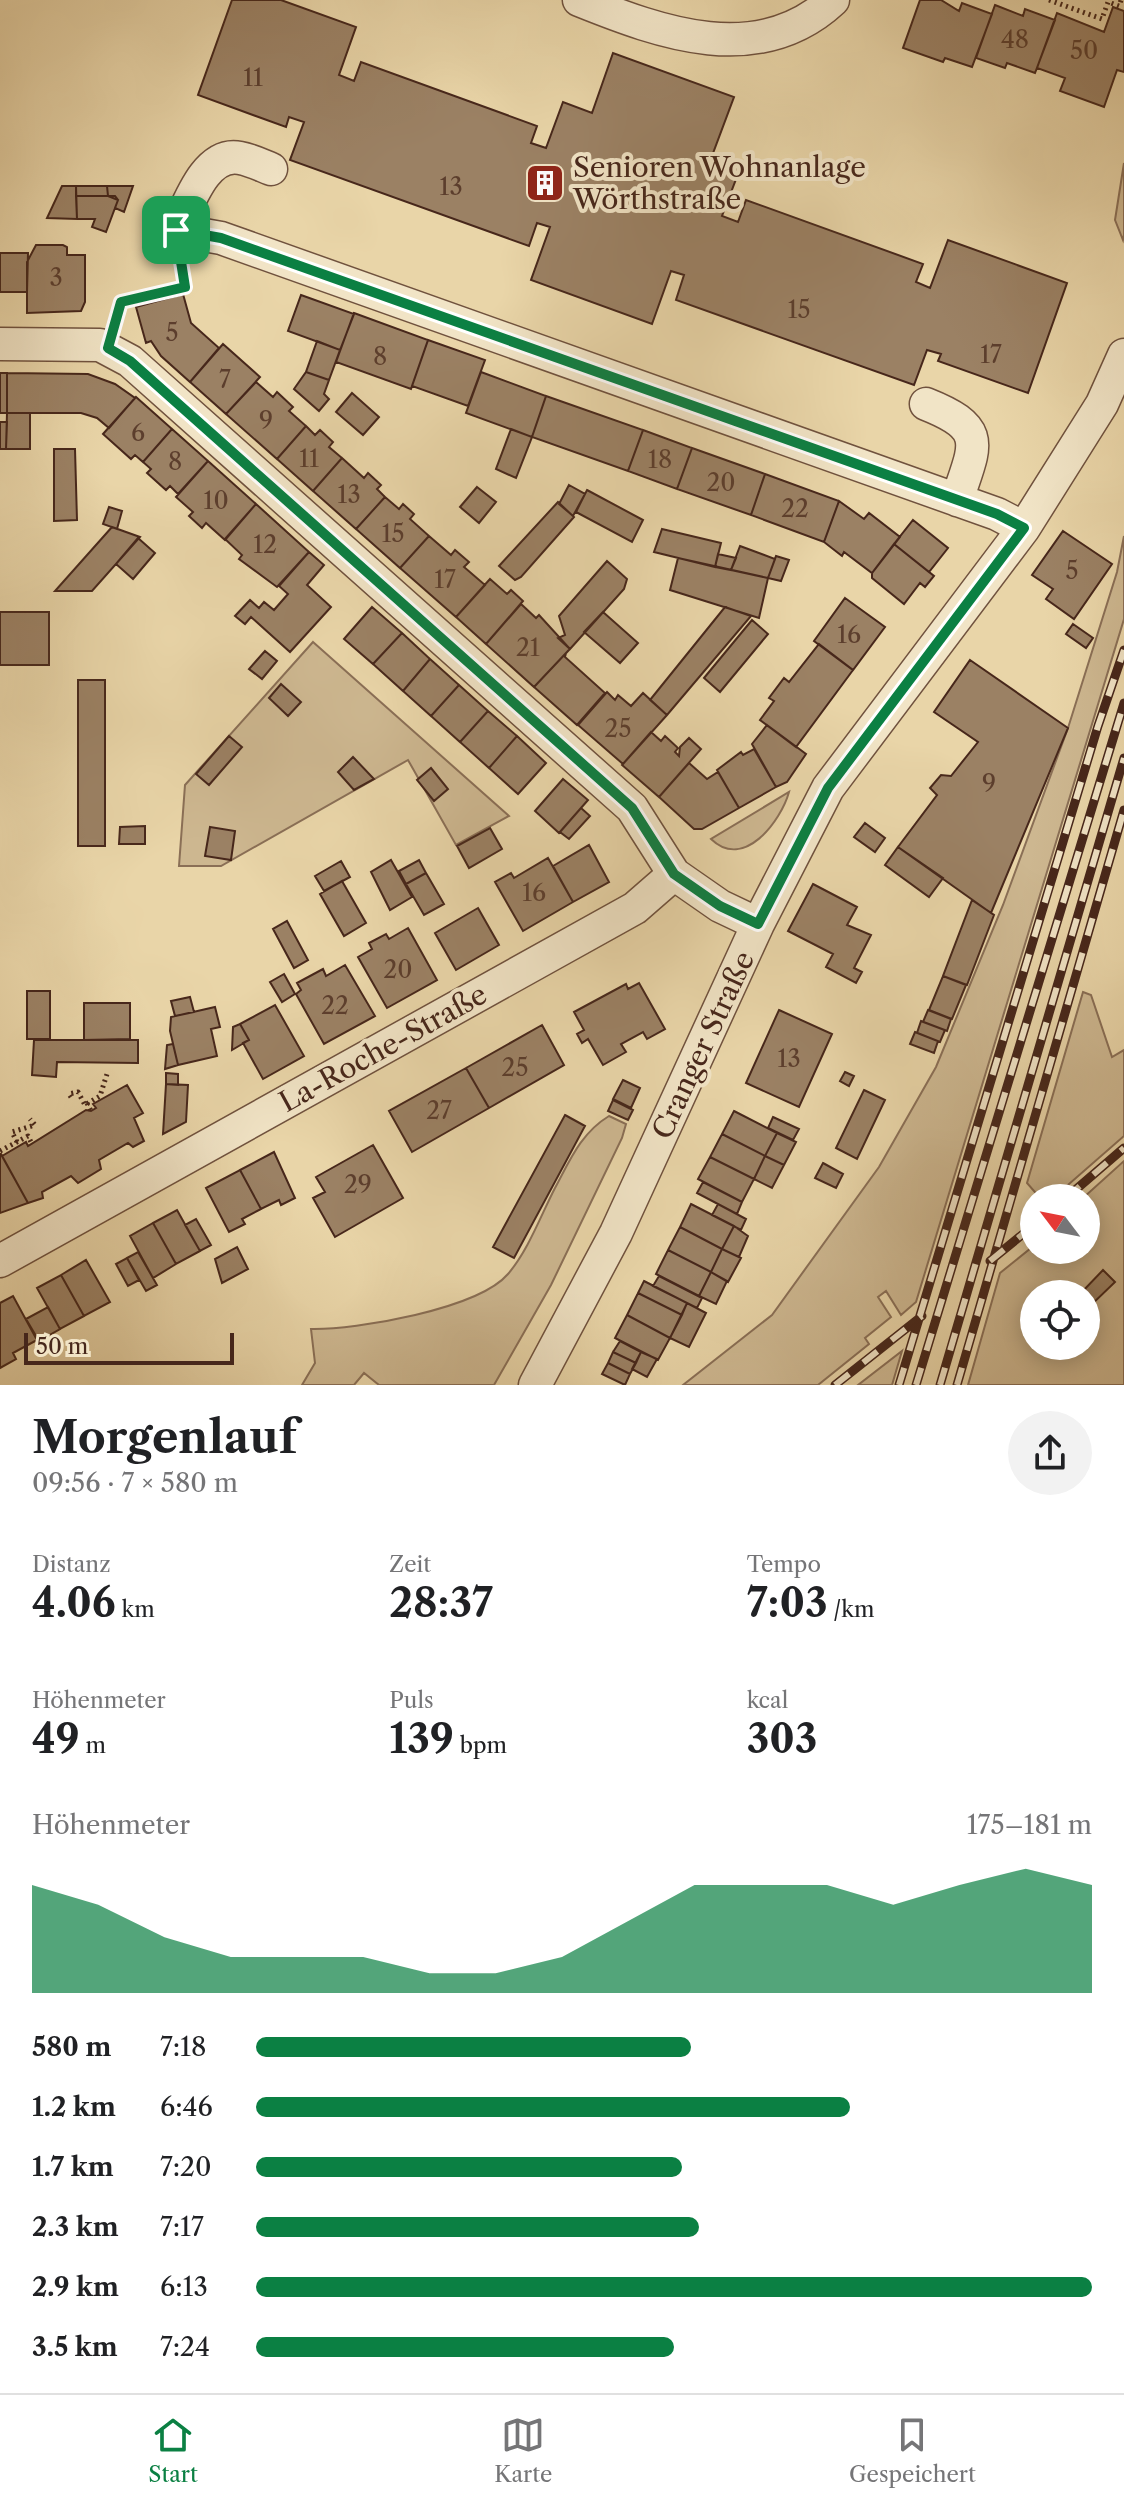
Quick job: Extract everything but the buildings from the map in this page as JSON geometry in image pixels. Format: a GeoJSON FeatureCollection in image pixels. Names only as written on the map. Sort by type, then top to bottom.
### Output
{"type":"FeatureCollection","features":[{"type":"Feature","properties":{"kind":"street"},"geometry":{"type":"LineString","coordinates":[[579,0],[657,28],[724,42],[784,31],[806,22],[833,0]]}},
{"type":"Feature","properties":{"kind":"street"},"geometry":{"type":"LineString","coordinates":[[271,169],[239,157],[219,162],[201,181],[176,230],[221,238],[957,500],[1024,528]]}},
{"type":"Feature","properties":{"kind":"street"},"geometry":{"type":"LineString","coordinates":[[0,344],[90,344],[108,348],[130,361],[632,808],[674,874],[720,906],[758,924]]}},
{"type":"Feature","properties":{"kind":"street","name":"Cranger Straße"},"geometry":{"type":"LineString","coordinates":[[535,1385],[616,1233],[758,924],[828,788],[1024,528],[1102,404],[1124,355]]}},
{"type":"Feature","properties":{"kind":"street"},"geometry":{"type":"LineString","coordinates":[[926,404],[961,420],[973,438],[973,452],[957,500]]}},
{"type":"Feature","properties":{"kind":"street","name":"La-Roche-Straße"},"geometry":{"type":"LineString","coordinates":[[0,1261],[635,908],[674,874]]}},
{"type":"Feature","properties":{"kind":"path"},"geometry":{"type":"LineString","coordinates":[[1049,0],[1102,19],[1108,2],[1119,6],[1121,0]]}},
{"type":"Feature","properties":{"kind":"path"},"geometry":{"type":"LineString","coordinates":[[108,348],[121,302],[185,287],[176,230]]}},
{"type":"Feature","properties":{"kind":"path"},"geometry":{"type":"LineString","coordinates":[[71,1097],[69,1094],[78,1092],[85,1105],[100,1096],[107,1074]]}},
{"type":"Feature","properties":{"kind":"path"},"geometry":{"type":"LineString","coordinates":[[87,1103],[91,1111]]}},
{"type":"Feature","properties":{"kind":"path"},"geometry":{"type":"LineString","coordinates":[[17,1142],[12,1132],[35,1125],[30,1119]]}},
{"type":"Feature","properties":{"kind":"path"},"geometry":{"type":"LineString","coordinates":[[0,1151],[28,1136],[32,1144]]}},
{"type":"Feature","properties":{"kind":"shaded area"},"geometry":{"type":"Polygon","coordinates":[[[1124,163],[1124,235],[1123,240],[1115,220],[1124,163]]]}},
{"type":"Feature","properties":{"kind":"shaded area"},"geometry":{"type":"Polygon","coordinates":[[[1124,536],[1124,619],[916,1302],[901,1315],[886,1291],[878,1297],[891,1317],[865,1338],[869,1344],[818,1385],[683,1385],[772,1315],[879,1167],[936,1067],[1003,905],[1068,728],[1117,572],[1124,536]]]}},
{"type":"Feature","properties":{"kind":"shaded area"},"geometry":{"type":"Polygon","coordinates":[[[313,642],[509,816],[456,845],[408,760],[221,866],[179,866],[185,785],[313,642]]]}},
{"type":"Feature","properties":{"kind":"shaded area"},"geometry":{"type":"Polygon","coordinates":[[[789,792],[770,828],[748,846],[736,849],[723,847],[711,839],[789,792]]]}},
{"type":"Feature","properties":{"kind":"shaded area"},"geometry":{"type":"Polygon","coordinates":[[[1083,992],[1091,995],[1112,1057],[1124,1050],[1124,1136],[1069,1184],[1027,1183],[1083,992]]]}},
{"type":"Feature","properties":{"kind":"shaded area"},"geometry":{"type":"Polygon","coordinates":[[[609,1116],[626,1124],[622,1138],[551,1285],[494,1385],[379,1385],[364,1373],[354,1385],[302,1385],[315,1363],[311,1329],[357,1326],[444,1307],[471,1298],[508,1274],[528,1244],[577,1148],[591,1130],[609,1116]]]}},
{"type":"Feature","properties":{"kind":"shaded area"},"geometry":{"type":"Polygon","coordinates":[[[1124,1161],[1124,1385],[968,1385],[1000,1273],[1020,1257],[1020,1264],[1100,1264],[1099,1184],[1124,1161]]]}},
{"type":"Feature","properties":{"kind":"shaded area"},"geometry":{"type":"Polygon","coordinates":[[[902,1351],[892,1385],[858,1385],[902,1351]]]}},
{"type":"Feature","properties":{"kind":"railway"},"geometry":{"type":"LineString","coordinates":[[899,1385],[1098,726],[1124,650]]}},
{"type":"Feature","properties":{"kind":"railway"},"geometry":{"type":"LineString","coordinates":[[916,1385],[1124,703]]}},
{"type":"Feature","properties":{"kind":"railway"},"geometry":{"type":"LineString","coordinates":[[940,1385],[1124,758]]}},
{"type":"Feature","properties":{"kind":"railway"},"geometry":{"type":"LineString","coordinates":[[957,1385],[1124,810]]}},
{"type":"Feature","properties":{"kind":"railway"},"geometry":{"type":"LineString","coordinates":[[1082,1184],[1124,1148]]}},
{"type":"Feature","properties":{"kind":"railway"},"geometry":{"type":"LineString","coordinates":[[990,1261],[1020,1236]]}},
{"type":"Feature","properties":{"kind":"railway"},"geometry":{"type":"LineString","coordinates":[[835,1385],[922,1316]]}},
{"type":"Feature","properties":{"kind":"place","name":"Senioren Wohnanlage Wörthstraße"},"geometry":{"type":"Point","coordinates":[545,183]}},
{"type":"Feature","properties":{"kind":"route"},"geometry":{"type":"LineString","coordinates":[[176,230],[221,238],[997,514],[1024,528],[828,788],[758,924],[720,906],[674,874],[632,808],[130,361],[108,348],[121,302],[185,287],[176,230]]}}]}
